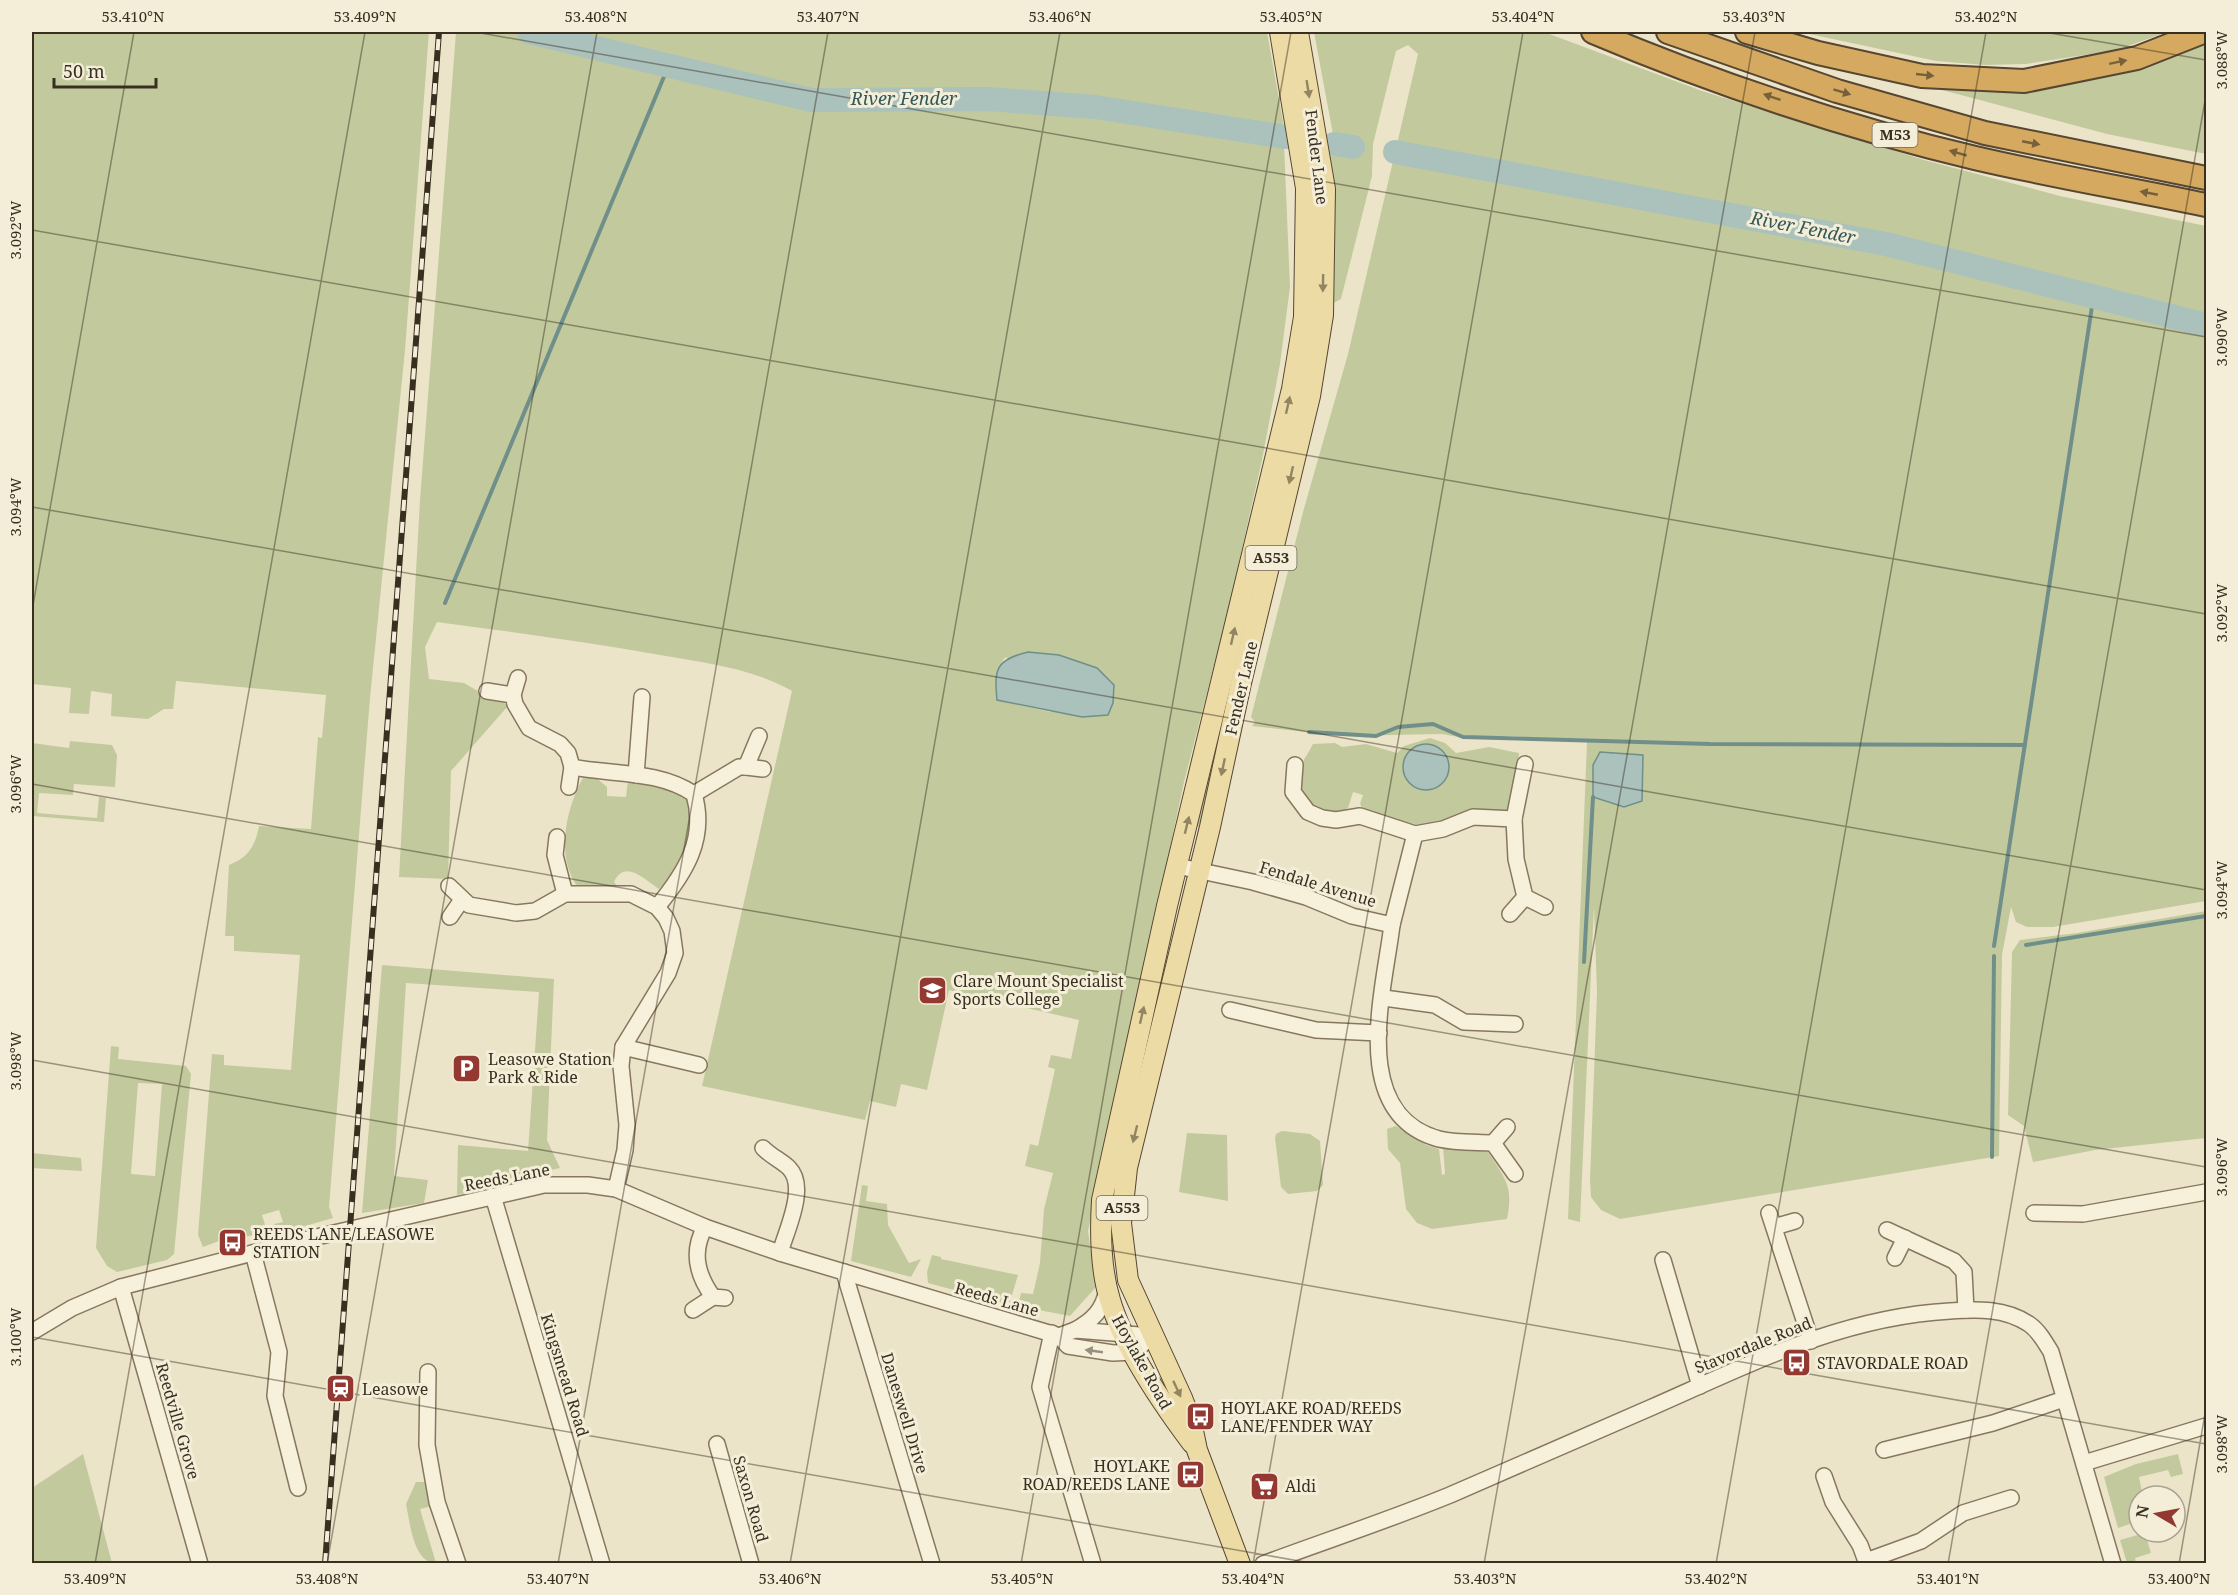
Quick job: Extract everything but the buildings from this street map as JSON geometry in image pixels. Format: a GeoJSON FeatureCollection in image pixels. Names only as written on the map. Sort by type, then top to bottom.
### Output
{"type":"FeatureCollection","features":[{"type":"Feature","properties":{"kind":"highway","name":"M53"},"geometry":{"type":"LineString","coordinates":[[1593,32],[1637,51],[1823,115],[1974,158],[2206,205]]}},
{"type":"Feature","properties":{"kind":"highway","name":"M53"},"geometry":{"type":"LineString","coordinates":[[1668,32],[1837,91],[1985,133],[2206,178]]}},
{"type":"Feature","properties":{"kind":"highway"},"geometry":{"type":"LineString","coordinates":[[1746,32],[1818,53],[1922,76],[2024,81],[2137,58],[2203,32]]}},
{"type":"Feature","properties":{"kind":"main road","name":"Fender Lane"},"geometry":{"type":"LineString","coordinates":[[1109,1295],[1101,1221],[1106,1175],[1177,867],[1292,389],[1304,317],[1306,188],[1280,32]]}},
{"type":"Feature","properties":{"kind":"main road","name":"Fender Lane"},"geometry":{"type":"LineString","coordinates":[[1152,1336],[1128,1280],[1121,1223],[1127,1168],[1310,396],[1323,315],[1325,189],[1298,32]]}},
{"type":"Feature","properties":{"kind":"main road","name":"Hoylake Road"},"geometry":{"type":"LineString","coordinates":[[1109,1295],[1134,1352],[1173,1418],[1197,1450]]}},
{"type":"Feature","properties":{"kind":"main road","name":"Hoylake Road"},"geometry":{"type":"LineString","coordinates":[[1152,1336],[1185,1406],[1197,1450],[1240,1563]]}},
{"type":"Feature","properties":{"kind":"street"},"geometry":{"type":"LineString","coordinates":[[518,678],[513,694],[514,704],[529,728],[560,744],[568,753],[572,767],[569,787]]}},
{"type":"Feature","properties":{"kind":"street"},"geometry":{"type":"LineString","coordinates":[[486,691],[513,694]]}},
{"type":"Feature","properties":{"kind":"street"},"geometry":{"type":"LineString","coordinates":[[636,775],[642,698]]}},
{"type":"Feature","properties":{"kind":"street"},"geometry":{"type":"LineString","coordinates":[[747,767],[759,736]]}},
{"type":"Feature","properties":{"kind":"street"},"geometry":{"type":"LineString","coordinates":[[1525,764],[1514,819],[1516,859],[1525,897]]}},
{"type":"Feature","properties":{"kind":"street"},"geometry":{"type":"LineString","coordinates":[[1295,765],[1293,792],[1308,812],[1336,820],[1360,816],[1415,834],[1443,829],[1473,817],[1514,819]]}},
{"type":"Feature","properties":{"kind":"street"},"geometry":{"type":"LineString","coordinates":[[572,767],[674,782],[694,794]]}},
{"type":"Feature","properties":{"kind":"street"},"geometry":{"type":"LineString","coordinates":[[694,794],[739,767],[763,769]]}},
{"type":"Feature","properties":{"kind":"street"},"geometry":{"type":"LineString","coordinates":[[657,907],[681,878],[693,854],[698,835],[694,794]]}},
{"type":"Feature","properties":{"kind":"street","name":"Fendale Avenue"},"geometry":{"type":"LineString","coordinates":[[1177,867],[1295,894],[1352,916],[1392,925],[1415,834]]}},
{"type":"Feature","properties":{"kind":"street"},"geometry":{"type":"LineString","coordinates":[[557,837],[555,855],[565,894]]}},
{"type":"Feature","properties":{"kind":"street"},"geometry":{"type":"LineString","coordinates":[[448,886],[461,901],[488,910],[516,913],[535,911],[565,894],[631,894],[657,907],[672,931],[675,953],[668,973],[623,1047],[621,1066],[627,1125],[625,1150],[616,1190]]}},
{"type":"Feature","properties":{"kind":"street"},"geometry":{"type":"LineString","coordinates":[[1525,897],[1545,907]]}},
{"type":"Feature","properties":{"kind":"street"},"geometry":{"type":"LineString","coordinates":[[1510,914],[1525,897]]}},
{"type":"Feature","properties":{"kind":"street"},"geometry":{"type":"LineString","coordinates":[[450,917],[461,901]]}},
{"type":"Feature","properties":{"kind":"street"},"geometry":{"type":"LineString","coordinates":[[1392,925],[1379,1033],[1381,1079],[1389,1099],[1402,1118],[1412,1126],[1436,1138],[1451,1142],[1493,1143]]}},
{"type":"Feature","properties":{"kind":"street"},"geometry":{"type":"LineString","coordinates":[[1384,998],[1435,1005],[1464,1022],[1515,1024]]}},
{"type":"Feature","properties":{"kind":"street"},"geometry":{"type":"LineString","coordinates":[[1230,1010],[1316,1030],[1379,1033]]}},
{"type":"Feature","properties":{"kind":"street"},"geometry":{"type":"LineString","coordinates":[[623,1047],[699,1065]]}},
{"type":"Feature","properties":{"kind":"street"},"geometry":{"type":"LineString","coordinates":[[1493,1143],[1507,1127]]}},
{"type":"Feature","properties":{"kind":"street"},"geometry":{"type":"LineString","coordinates":[[1493,1143],[1515,1174]]}},
{"type":"Feature","properties":{"kind":"street"},"geometry":{"type":"LineString","coordinates":[[763,1148],[774,1160],[789,1168],[796,1182],[794,1210],[780,1253]]}},
{"type":"Feature","properties":{"kind":"street","name":"Reeds Lane"},"geometry":{"type":"LineString","coordinates":[[32,1332],[72,1308],[121,1287],[253,1252],[544,1185],[588,1185],[616,1190],[705,1227],[780,1253],[1055,1335],[1068,1346],[1090,1351],[1134,1352]]}},
{"type":"Feature","properties":{"kind":"street"},"geometry":{"type":"LineString","coordinates":[[2034,1213],[2083,1214],[2206,1192]]}},
{"type":"Feature","properties":{"kind":"street","name":"Kingsmead Road"},"geometry":{"type":"LineString","coordinates":[[493,1196],[602,1563]]}},
{"type":"Feature","properties":{"kind":"street"},"geometry":{"type":"LineString","coordinates":[[1795,1221],[1771,1220],[1810,1341]]}},
{"type":"Feature","properties":{"kind":"street"},"geometry":{"type":"LineString","coordinates":[[693,1310],[719,1298],[702,1282],[697,1265],[698,1243],[705,1227]]}},
{"type":"Feature","properties":{"kind":"street"},"geometry":{"type":"LineString","coordinates":[[1887,1230],[1954,1261],[1964,1272],[1966,1310]]}},
{"type":"Feature","properties":{"kind":"street"},"geometry":{"type":"LineString","coordinates":[[1895,1258],[1905,1238]]}},
{"type":"Feature","properties":{"kind":"street"},"geometry":{"type":"LineString","coordinates":[[253,1252],[279,1352],[275,1396],[298,1488]]}},
{"type":"Feature","properties":{"kind":"street"},"geometry":{"type":"LineString","coordinates":[[1663,1260],[1700,1386]]}},
{"type":"Feature","properties":{"kind":"street","name":"Daneswell Drive"},"geometry":{"type":"LineString","coordinates":[[844,1272],[932,1563]]}},
{"type":"Feature","properties":{"kind":"street","name":"Reedville Grove"},"geometry":{"type":"LineString","coordinates":[[121,1287],[200,1563]]}},
{"type":"Feature","properties":{"kind":"street"},"geometry":{"type":"LineString","coordinates":[[1075,1330],[1096,1315],[1109,1295]]}},
{"type":"Feature","properties":{"kind":"street","name":"Stavordale Road"},"geometry":{"type":"LineString","coordinates":[[1263,1563],[1450,1495],[1700,1386],[1810,1341],[1881,1318],[1966,1310],[1993,1310],[2013,1316],[2030,1325],[2043,1338],[2051,1352],[2113,1563]]}},
{"type":"Feature","properties":{"kind":"street"},"geometry":{"type":"LineString","coordinates":[[1093,1563],[1040,1388],[1055,1335],[1075,1330],[1152,1336]]}},
{"type":"Feature","properties":{"kind":"street"},"geometry":{"type":"LineString","coordinates":[[1134,1352],[1152,1336]]}},
{"type":"Feature","properties":{"kind":"street"},"geometry":{"type":"LineString","coordinates":[[428,1372],[427,1445],[436,1502],[458,1563]]}},
{"type":"Feature","properties":{"kind":"street"},"geometry":{"type":"LineString","coordinates":[[1884,1450],[1993,1423],[2064,1399]]}},
{"type":"Feature","properties":{"kind":"street"},"geometry":{"type":"LineString","coordinates":[[2084,1463],[2206,1426]]}},
{"type":"Feature","properties":{"kind":"street","name":"Saxon Road"},"geometry":{"type":"LineString","coordinates":[[717,1444],[751,1563]]}},
{"type":"Feature","properties":{"kind":"street"},"geometry":{"type":"LineString","coordinates":[[1824,1476],[1833,1502],[1860,1545],[1866,1562],[1921,1541],[1963,1513],[2011,1498]]}},
{"type":"Feature","properties":{"kind":"green space"},"geometry":{"type":"Polygon","coordinates":[[[32,32],[429,32],[405,350],[370,698],[329,1207],[333,1218],[277,1234],[274,1224],[283,1222],[279,1210],[262,1215],[268,1234],[227,1238],[203,1247],[198,1235],[212,1054],[224,1055],[224,1065],[291,1070],[300,955],[234,951],[234,936],[225,936],[229,865],[242,858],[250,850],[259,826],[311,829],[318,737],[322,738],[326,695],[176,681],[173,709],[164,709],[148,719],[111,716],[112,694],[91,691],[89,714],[69,713],[71,688],[32,684],[32,32]]]}},
{"type":"Feature","properties":{"kind":"green space"},"geometry":{"type":"Polygon","coordinates":[[[456,32],[516,32],[527,38],[777,97],[839,104],[1015,105],[1114,116],[1284,144],[1290,287],[1280,364],[1262,460],[1226,619],[1184,782],[1088,1231],[1096,1287],[1070,1316],[1018,1306],[1021,1293],[1033,1294],[1040,1263],[1044,1209],[1053,1173],[1025,1166],[1030,1144],[1038,1146],[1055,1069],[1048,1067],[1051,1055],[1071,1059],[1079,1020],[949,990],[927,1090],[901,1084],[896,1107],[870,1101],[865,1120],[702,1086],[792,691],[761,677],[711,664],[577,641],[437,622],[425,647],[429,679],[464,683],[483,694],[498,698],[508,706],[451,771],[448,879],[399,877],[420,500],[456,32]],[[1006,657],[999,666],[996,683],[997,700],[1051,712],[1006,657]]]}},
{"type":"Feature","properties":{"kind":"green space"},"geometry":{"type":"Polygon","coordinates":[[[543,32],[1267,32],[1285,133],[1056,97],[973,93],[810,91],[721,74],[543,32]]]}},
{"type":"Feature","properties":{"kind":"green space"},"geometry":{"type":"Polygon","coordinates":[[[1314,32],[1544,32],[1702,91],[1924,160],[2060,196],[2206,226],[2206,324],[1960,257],[1612,187],[1398,149],[1396,156],[1802,230],[1951,263],[2206,328],[2206,901],[2053,927],[2027,927],[2016,922],[2011,907],[2002,955],[1999,1156],[1620,1219],[1601,1210],[1591,1197],[1590,1180],[1597,992],[1594,906],[1580,1222],[1568,1219],[1587,742],[1512,736],[1464,738],[1442,734],[1342,736],[1252,726],[1255,722],[1251,717],[1303,512],[1348,354],[1418,54],[1408,45],[1396,51],[1373,144],[1372,176],[1341,299],[1332,304],[1335,238],[1328,156],[1337,156],[1314,32]]]}},
{"type":"Feature","properties":{"kind":"green space"},"geometry":{"type":"Polygon","coordinates":[[[1800,32],[2167,32],[2117,50],[2026,64],[1985,65],[1936,61],[1800,32]]]}},
{"type":"Feature","properties":{"kind":"green space"},"geometry":{"type":"Polygon","coordinates":[[[2206,43],[2206,154],[2107,134],[1931,87],[2023,88],[2070,83],[2140,67],[2206,43]]]}},
{"type":"Feature","properties":{"kind":"green space"},"geometry":{"type":"Polygon","coordinates":[[[1227,702],[1230,702],[1204,828],[1196,826],[1227,702]]]}},
{"type":"Feature","properties":{"kind":"green space"},"geometry":{"type":"Polygon","coordinates":[[[1430,738],[1445,743],[1456,753],[1489,747],[1519,753],[1516,791],[1507,810],[1426,827],[1364,811],[1360,804],[1363,795],[1353,792],[1348,808],[1341,812],[1336,811],[1335,816],[1319,811],[1302,794],[1300,769],[1313,744],[1335,743],[1342,747],[1366,744],[1397,753],[1404,746],[1430,738]]]}},
{"type":"Feature","properties":{"kind":"green space"},"geometry":{"type":"Polygon","coordinates":[[[70,741],[112,745],[117,755],[115,787],[74,784],[73,795],[39,793],[37,813],[97,818],[99,797],[106,798],[104,822],[32,816],[32,743],[69,748],[70,741]]]}},
{"type":"Feature","properties":{"kind":"green space"},"geometry":{"type":"Polygon","coordinates":[[[593,775],[607,787],[607,796],[626,797],[628,780],[675,787],[690,802],[690,828],[686,850],[676,870],[659,889],[636,873],[630,872],[619,875],[614,882],[619,888],[578,887],[571,875],[565,847],[568,817],[584,776],[593,775]]]}},
{"type":"Feature","properties":{"kind":"green space"},"geometry":{"type":"Polygon","coordinates":[[[2206,911],[2206,1138],[2095,1150],[2033,1162],[2024,1126],[2008,1115],[2012,952],[2020,940],[2077,933],[2206,911]]]}},
{"type":"Feature","properties":{"kind":"green space"},"geometry":{"type":"Polygon","coordinates":[[[382,965],[554,979],[547,1140],[560,1168],[479,1185],[479,1190],[457,1195],[458,1145],[528,1151],[539,992],[406,983],[394,1176],[428,1180],[424,1203],[362,1213],[382,965]]]}},
{"type":"Feature","properties":{"kind":"green space"},"geometry":{"type":"Polygon","coordinates":[[[111,1046],[119,1047],[118,1059],[186,1066],[191,1074],[174,1254],[167,1260],[117,1272],[107,1266],[96,1248],[111,1046]],[[138,1083],[131,1174],[155,1176],[162,1084],[138,1083]]]}},
{"type":"Feature","properties":{"kind":"green space"},"geometry":{"type":"Polygon","coordinates":[[[1396,1126],[1426,1145],[1439,1149],[1442,1175],[1445,1174],[1443,1146],[1488,1152],[1509,1191],[1507,1219],[1432,1229],[1417,1223],[1406,1209],[1400,1163],[1388,1149],[1387,1129],[1396,1126]]]}},
{"type":"Feature","properties":{"kind":"green space"},"geometry":{"type":"Polygon","coordinates":[[[1282,1131],[1310,1134],[1320,1141],[1323,1185],[1317,1191],[1288,1194],[1281,1187],[1275,1138],[1276,1134],[1282,1131]]]}},
{"type":"Feature","properties":{"kind":"green space"},"geometry":{"type":"Polygon","coordinates":[[[1187,1133],[1227,1135],[1228,1201],[1179,1192],[1187,1133]]]}},
{"type":"Feature","properties":{"kind":"green space"},"geometry":{"type":"Polygon","coordinates":[[[32,1153],[81,1158],[82,1171],[32,1168],[32,1153]]]}},
{"type":"Feature","properties":{"kind":"green space"},"geometry":{"type":"Polygon","coordinates":[[[862,1185],[868,1186],[866,1201],[887,1204],[888,1225],[909,1263],[921,1259],[911,1277],[851,1261],[862,1185]]]}},
{"type":"Feature","properties":{"kind":"green space"},"geometry":{"type":"Polygon","coordinates":[[[932,1255],[941,1257],[941,1259],[1018,1275],[1009,1305],[928,1283],[927,1272],[932,1255]]]}},
{"type":"Feature","properties":{"kind":"green space"},"geometry":{"type":"Polygon","coordinates":[[[83,1454],[112,1563],[32,1563],[32,1488],[83,1454]]]}},
{"type":"Feature","properties":{"kind":"green space"},"geometry":{"type":"Polygon","coordinates":[[[2178,1454],[2183,1474],[2171,1477],[2168,1470],[2139,1477],[2140,1484],[2127,1484],[2127,1525],[2118,1528],[2104,1477],[2136,1464],[2178,1454]]]}},
{"type":"Feature","properties":{"kind":"green space"},"geometry":{"type":"Polygon","coordinates":[[[416,1482],[426,1482],[432,1506],[420,1509],[436,1563],[422,1556],[411,1531],[406,1504],[416,1482]]]}},
{"type":"Feature","properties":{"kind":"green space"},"geometry":{"type":"Polygon","coordinates":[[[2127,1538],[2127,1544],[2148,1544],[2151,1553],[2135,1558],[2136,1563],[2127,1563],[2120,1540],[2127,1538]]]}},
{"type":"Feature","properties":{"kind":"water"},"geometry":{"type":"Polygon","coordinates":[[[1028,652],[1059,655],[1097,668],[1114,685],[1113,703],[1108,715],[1082,717],[997,700],[996,680],[999,667],[1009,658],[1028,652]]]}},
{"type":"Feature","properties":{"kind":"water"},"geometry":{"type":"Polygon","coordinates":[[[1426,744],[1442,751],[1449,767],[1442,783],[1426,790],[1410,783],[1403,767],[1410,751],[1426,744]]]}},
{"type":"Feature","properties":{"kind":"water"},"geometry":{"type":"Polygon","coordinates":[[[1600,752],[1643,755],[1642,801],[1624,807],[1593,797],[1593,765],[1600,752]]]}},
{"type":"Feature","properties":{"kind":"waterway","name":"River Fender"},"geometry":{"type":"LineString","coordinates":[[529,32],[811,100],[988,99],[1095,107],[1286,137]]}},
{"type":"Feature","properties":{"kind":"waterway"},"geometry":{"type":"LineString","coordinates":[[445,603],[668,67]]}},
{"type":"Feature","properties":{"kind":"waterway","name":"River Fender"},"geometry":{"type":"LineString","coordinates":[[1334,144],[1353,147]]}},
{"type":"Feature","properties":{"kind":"waterway","name":"River Fender"},"geometry":{"type":"LineString","coordinates":[[1395,152],[1886,244],[2206,325]]}},
{"type":"Feature","properties":{"kind":"waterway"},"geometry":{"type":"LineString","coordinates":[[1994,946],[2093,300]]}},
{"type":"Feature","properties":{"kind":"waterway"},"geometry":{"type":"LineString","coordinates":[[1309,732],[1376,736],[1398,727],[1433,724],[1463,737],[1710,744],[2025,745]]}},
{"type":"Feature","properties":{"kind":"waterway"},"geometry":{"type":"LineString","coordinates":[[1584,962],[1593,797]]}},
{"type":"Feature","properties":{"kind":"waterway"},"geometry":{"type":"LineString","coordinates":[[2026,945],[2206,916]]}},
{"type":"Feature","properties":{"kind":"waterway"},"geometry":{"type":"LineString","coordinates":[[1992,1157],[1994,956]]}},
{"type":"Feature","properties":{"kind":"railway"},"geometry":{"type":"LineString","coordinates":[[325,1564],[439,32]]}},
{"type":"Feature","properties":{"kind":"place","name":"Clare Mount Specialist Sports College"},"geometry":{"type":"Point","coordinates":[932,990]}},
{"type":"Feature","properties":{"kind":"place","name":"Leasowe Station Park & Ride"},"geometry":{"type":"Point","coordinates":[467,1068]}},
{"type":"Feature","properties":{"kind":"place","name":"REEDS LANE/LEASOWE STATION"},"geometry":{"type":"Point","coordinates":[232,1243]}},
{"type":"Feature","properties":{"kind":"place","name":"STAVORDALE ROAD"},"geometry":{"type":"Point","coordinates":[1796,1363]}},
{"type":"Feature","properties":{"kind":"place","name":"Leasowe"},"geometry":{"type":"Point","coordinates":[341,1389]}},
{"type":"Feature","properties":{"kind":"place","name":"HOYLAKE ROAD/REEDS LANE/FENDER WAY"},"geometry":{"type":"Point","coordinates":[1200,1417]}},
{"type":"Feature","properties":{"kind":"place","name":"HOYLAKE ROAD/REEDS LANE"},"geometry":{"type":"Point","coordinates":[1191,1475]}},
{"type":"Feature","properties":{"kind":"place","name":"Aldi"},"geometry":{"type":"Point","coordinates":[1264,1486]}}]}
